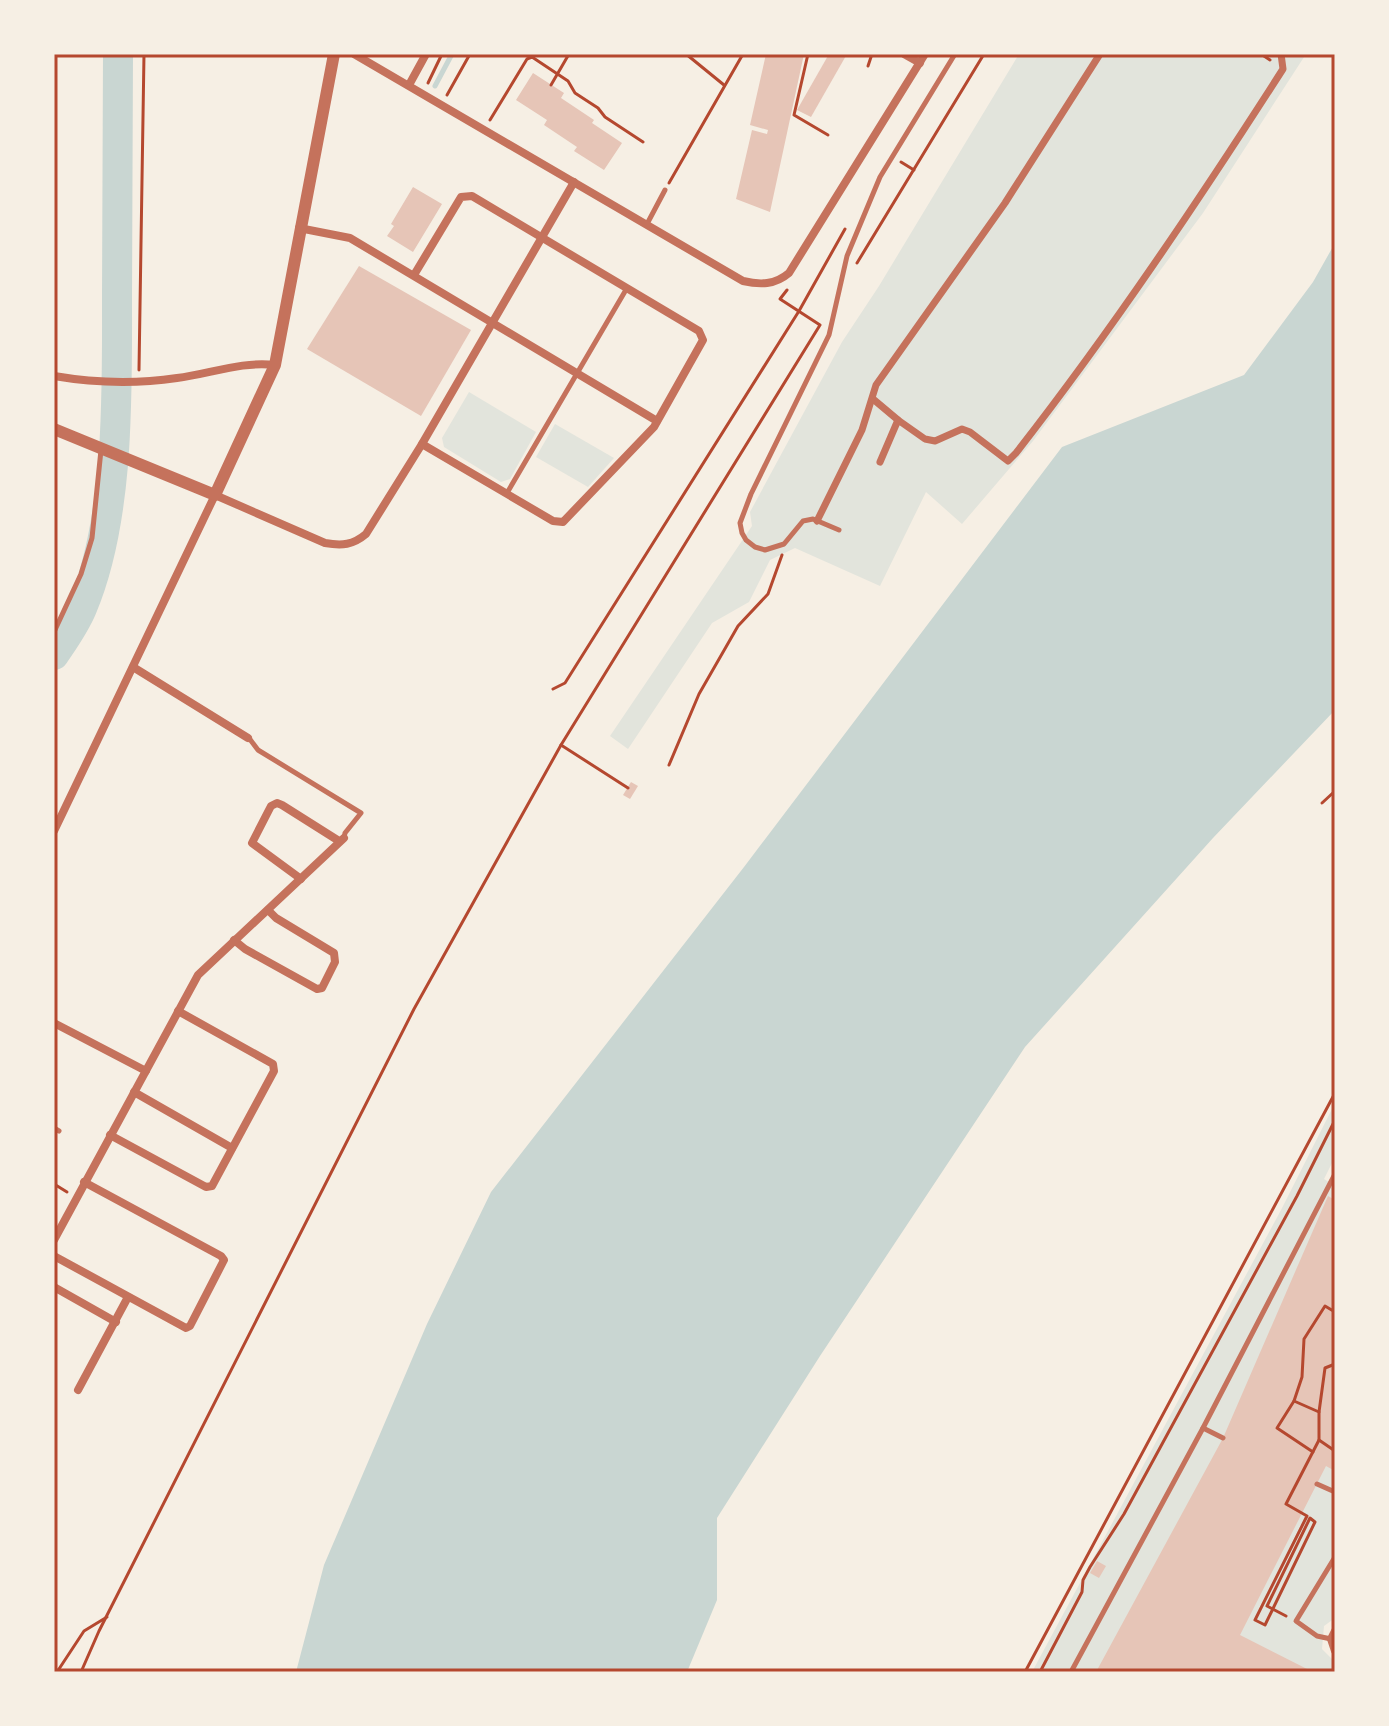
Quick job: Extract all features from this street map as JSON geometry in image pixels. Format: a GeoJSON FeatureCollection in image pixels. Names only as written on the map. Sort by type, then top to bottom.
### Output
{"type":"FeatureCollection","features":[{"type":"Feature","properties":{"kind":"street"},"geometry":{"type":"LineString","coordinates":[[54,831],[58,812],[133,667],[275,365],[334,54]]}},
{"type":"Feature","properties":{"kind":"street"},"geometry":{"type":"LineString","coordinates":[[354,54],[743,281],[756,284],[781,280],[804,251],[925,54]]}},
{"type":"Feature","properties":{"kind":"street"},"geometry":{"type":"LineString","coordinates":[[409,85],[426,54]]}},
{"type":"Feature","properties":{"kind":"street"},"geometry":{"type":"LineString","coordinates":[[904,54],[920,63]]}},
{"type":"Feature","properties":{"kind":"street"},"geometry":{"type":"LineString","coordinates":[[817,521],[862,430],[876,385],[1005,203],[1100,54]]}},
{"type":"Feature","properties":{"kind":"street"},"geometry":{"type":"LineString","coordinates":[[873,399],[925,439],[943,440],[962,429],[1008,461],[1067,388],[1220,166],[1283,69],[1281,54]]}},
{"type":"Feature","properties":{"kind":"street"},"geometry":{"type":"LineString","coordinates":[[54,429],[325,543],[350,544],[366,534],[422,444],[574,182]]}},
{"type":"Feature","properties":{"kind":"street"},"geometry":{"type":"LineString","coordinates":[[414,275],[461,197],[472,196],[699,331],[703,340],[649,433],[563,522],[553,521],[422,444]]}},
{"type":"Feature","properties":{"kind":"street"},"geometry":{"type":"LineString","coordinates":[[299,228],[350,238],[657,421]]}},
{"type":"Feature","properties":{"kind":"street"},"geometry":{"type":"LineString","coordinates":[[54,376],[136,382],[177,378],[253,363],[275,365]]}},
{"type":"Feature","properties":{"kind":"street"},"geometry":{"type":"LineString","coordinates":[[880,462],[898,420]]}},
{"type":"Feature","properties":{"kind":"street"},"geometry":{"type":"LineString","coordinates":[[133,667],[167,685],[248,738]]}},
{"type":"Feature","properties":{"kind":"street"},"geometry":{"type":"LineString","coordinates":[[54,1240],[198,975],[301,879],[342,839],[277,803],[271,806],[252,843],[301,879]]}},
{"type":"Feature","properties":{"kind":"street"},"geometry":{"type":"LineString","coordinates":[[234,940],[317,989],[322,988],[335,962],[334,953],[268,910]]}},
{"type":"Feature","properties":{"kind":"street"},"geometry":{"type":"LineString","coordinates":[[110,1135],[206,1187],[212,1186],[274,1071],[273,1064],[178,1011]]}},
{"type":"Feature","properties":{"kind":"street"},"geometry":{"type":"LineString","coordinates":[[54,1023],[146,1071]]}},
{"type":"Feature","properties":{"kind":"street"},"geometry":{"type":"LineString","coordinates":[[134,1092],[232,1148]]}},
{"type":"Feature","properties":{"kind":"street"},"geometry":{"type":"LineString","coordinates":[[54,1256],[186,1328],[190,1326],[223,1258],[84,1182]]}},
{"type":"Feature","properties":{"kind":"street"},"geometry":{"type":"LineString","coordinates":[[54,1287],[116,1322]]}},
{"type":"Feature","properties":{"kind":"street"},"geometry":{"type":"LineString","coordinates":[[78,1390],[128,1297]]}},
{"type":"Feature","properties":{"kind":"street"},"geometry":{"type":"LineString","coordinates":[[1333,1635],[1335,1651]]}},
{"type":"Feature","properties":{"kind":"lane"},"geometry":{"type":"LineString","coordinates":[[839,530],[817,521],[803,521],[784,544],[765,550],[746,540],[740,523],[829,335],[847,256],[880,177],[955,54]]}},
{"type":"Feature","properties":{"kind":"lane"},"geometry":{"type":"LineString","coordinates":[[647,224],[665,190]]}},
{"type":"Feature","properties":{"kind":"lane"},"geometry":{"type":"LineString","coordinates":[[506,494],[627,288]]}},
{"type":"Feature","properties":{"kind":"lane"},"geometry":{"type":"LineString","coordinates":[[54,632],[81,574],[92,538],[103,450]]}},
{"type":"Feature","properties":{"kind":"lane"},"geometry":{"type":"LineString","coordinates":[[248,738],[258,750],[361,813],[342,839]]}},
{"type":"Feature","properties":{"kind":"lane"},"geometry":{"type":"LineString","coordinates":[[1071,1672],[1334,1177]]}},
{"type":"Feature","properties":{"kind":"lane"},"geometry":{"type":"LineString","coordinates":[[1203,1428],[1223,1438]]}},
{"type":"Feature","properties":{"kind":"lane"},"geometry":{"type":"LineString","coordinates":[[1317,1484],[1335,1492]]}},
{"type":"Feature","properties":{"kind":"lane"},"geometry":{"type":"LineString","coordinates":[[1333,1635],[1317,1636],[1296,1621],[1335,1557]]}},
{"type":"Feature","properties":{"kind":"path"},"geometry":{"type":"LineString","coordinates":[[136,382],[144,54]]}},
{"type":"Feature","properties":{"kind":"path"},"geometry":{"type":"LineString","coordinates":[[427,83],[442,54]]}},
{"type":"Feature","properties":{"kind":"path"},"geometry":{"type":"LineString","coordinates":[[447,95],[470,54]]}},
{"type":"Feature","properties":{"kind":"path"},"geometry":{"type":"LineString","coordinates":[[551,85],[569,54]]}},
{"type":"Feature","properties":{"kind":"path"},"geometry":{"type":"LineString","coordinates":[[686,54],[724,85]]}},
{"type":"Feature","properties":{"kind":"path"},"geometry":{"type":"LineString","coordinates":[[665,190],[743,54]]}},
{"type":"Feature","properties":{"kind":"path"},"geometry":{"type":"LineString","coordinates":[[808,54],[794,115],[828,135]]}},
{"type":"Feature","properties":{"kind":"path"},"geometry":{"type":"LineString","coordinates":[[868,66],[872,54]]}},
{"type":"Feature","properties":{"kind":"path"},"geometry":{"type":"LineString","coordinates":[[857,264],[984,54]]}},
{"type":"Feature","properties":{"kind":"path"},"geometry":{"type":"LineString","coordinates":[[537,60],[541,55]]}},
{"type":"Feature","properties":{"kind":"path"},"geometry":{"type":"LineString","coordinates":[[490,120],[527,59],[532,57],[568,81],[575,93],[598,108],[605,117],[643,142]]}},
{"type":"Feature","properties":{"kind":"path"},"geometry":{"type":"LineString","coordinates":[[908,166],[914,170]]}},
{"type":"Feature","properties":{"kind":"path"},"geometry":{"type":"LineString","coordinates":[[553,689],[565,683],[799,311],[851,218]]}},
{"type":"Feature","properties":{"kind":"path"},"geometry":{"type":"LineString","coordinates":[[81,1672],[414,1009],[561,745],[820,325],[780,299]]}},
{"type":"Feature","properties":{"kind":"path"},"geometry":{"type":"LineString","coordinates":[[669,765],[699,694],[738,626],[768,594],[784,544]]}},
{"type":"Feature","properties":{"kind":"path"},"geometry":{"type":"LineString","coordinates":[[561,745],[628,788]]}},
{"type":"Feature","properties":{"kind":"path"},"geometry":{"type":"LineString","coordinates":[[1322,803],[1335,791]]}},
{"type":"Feature","properties":{"kind":"path"},"geometry":{"type":"LineString","coordinates":[[1025,1672],[1335,1093]]}},
{"type":"Feature","properties":{"kind":"path"},"geometry":{"type":"LineString","coordinates":[[1040,1672],[1082,1592],[1083,1580],[1124,1514],[1335,1120]]}},
{"type":"Feature","properties":{"kind":"path"},"geometry":{"type":"LineString","coordinates":[[54,1184],[67,1192]]}},
{"type":"Feature","properties":{"kind":"path"},"geometry":{"type":"LineString","coordinates":[[1313,1452],[1277,1428],[1294,1401],[1302,1377],[1304,1339],[1325,1306],[1335,1312]]}},
{"type":"Feature","properties":{"kind":"path"},"geometry":{"type":"LineString","coordinates":[[1296,1621],[1267,1606],[1310,1518],[1315,1522],[1265,1625],[1255,1620],[1307,1516],[1286,1504],[1319,1440],[1325,1368],[1335,1364]]}},
{"type":"Feature","properties":{"kind":"path"},"geometry":{"type":"LineString","coordinates":[[1294,1401],[1319,1412]]}},
{"type":"Feature","properties":{"kind":"path"},"geometry":{"type":"LineString","coordinates":[[1319,1440],[1335,1451]]}},
{"type":"Feature","properties":{"kind":"path"},"geometry":{"type":"LineString","coordinates":[[1083,1562],[1090,1567]]}},
{"type":"Feature","properties":{"kind":"path"},"geometry":{"type":"LineString","coordinates":[[57,1672],[84,1631],[107,1617]]}},
{"type":"Feature","properties":{"kind":"shaded area"},"geometry":{"type":"Polygon","coordinates":[[[1019,54],[1306,54],[1203,213],[1033,441],[962,524],[926,492],[880,586],[795,548],[770,560],[749,602],[712,623],[628,749],[610,736],[752,526],[750,512],[842,342],[1019,54]]]}},
{"type":"Feature","properties":{"kind":"shaded area"},"geometry":{"type":"Polygon","coordinates":[[[1335,243],[1335,710],[1213,838],[1025,1047],[820,1356],[717,1518],[717,1600],[687,1672],[296,1672],[324,1565],[427,1324],[491,1192],[744,867],[1062,447],[1244,375],[1313,282],[1335,243]]]}},
{"type":"Feature","properties":{"kind":"shaded area"},"geometry":{"type":"Polygon","coordinates":[[[469,392],[536,432],[510,479],[501,482],[444,447],[442,438],[469,392]]]}},
{"type":"Feature","properties":{"kind":"shaded area"},"geometry":{"type":"Polygon","coordinates":[[[555,424],[614,458],[588,487],[536,457],[555,424]]]}},
{"type":"Feature","properties":{"kind":"shaded area"},"geometry":{"type":"Polygon","coordinates":[[[1335,1103],[1335,1157],[1324,1179],[1335,1186],[1335,1618],[1324,1626],[1322,1649],[1335,1662],[1335,1672],[1032,1672],[1281,1210],[1335,1103]]]}},
{"type":"Feature","properties":{"kind":"building"},"geometry":{"type":"Polygon","coordinates":[[[766,54],[804,54],[770,212],[736,199],[752,130],[767,134],[768,130],[750,125],[766,54]]]}},
{"type":"Feature","properties":{"kind":"building"},"geometry":{"type":"Polygon","coordinates":[[[829,54],[847,54],[811,117],[797,110],[829,54]]]}},
{"type":"Feature","properties":{"kind":"building"},"geometry":{"type":"Polygon","coordinates":[[[533,73],[564,93],[561,98],[622,143],[604,170],[574,151],[577,147],[544,125],[547,120],[516,100],[533,73]]]}},
{"type":"Feature","properties":{"kind":"building"},"geometry":{"type":"Polygon","coordinates":[[[413,187],[442,204],[413,252],[387,236],[413,187]]]}},
{"type":"Feature","properties":{"kind":"building"},"geometry":{"type":"Polygon","coordinates":[[[359,266],[471,330],[421,416],[307,349],[359,266]]]}},
{"type":"Feature","properties":{"kind":"building"},"geometry":{"type":"Polygon","coordinates":[[[631,782],[638,786],[630,799],[623,795],[631,782]]]}},
{"type":"Feature","properties":{"kind":"building"},"geometry":{"type":"Polygon","coordinates":[[[1328,1196],[1335,1200],[1335,1471],[1326,1466],[1240,1635],[1313,1672],[1096,1672],[1223,1438],[1328,1196]]]}},
{"type":"Feature","properties":{"kind":"building"},"geometry":{"type":"Polygon","coordinates":[[[1097,1561],[1106,1566],[1099,1578],[1090,1573],[1097,1561]]]}},
{"type":"Feature","properties":{"kind":"waterway"},"geometry":{"type":"LineString","coordinates":[[54,655],[79,614],[94,573],[110,495],[117,373],[118,54]]}},
{"type":"Feature","properties":{"kind":"waterway"},"geometry":{"type":"LineString","coordinates":[[435,86],[452,54]]}}]}
